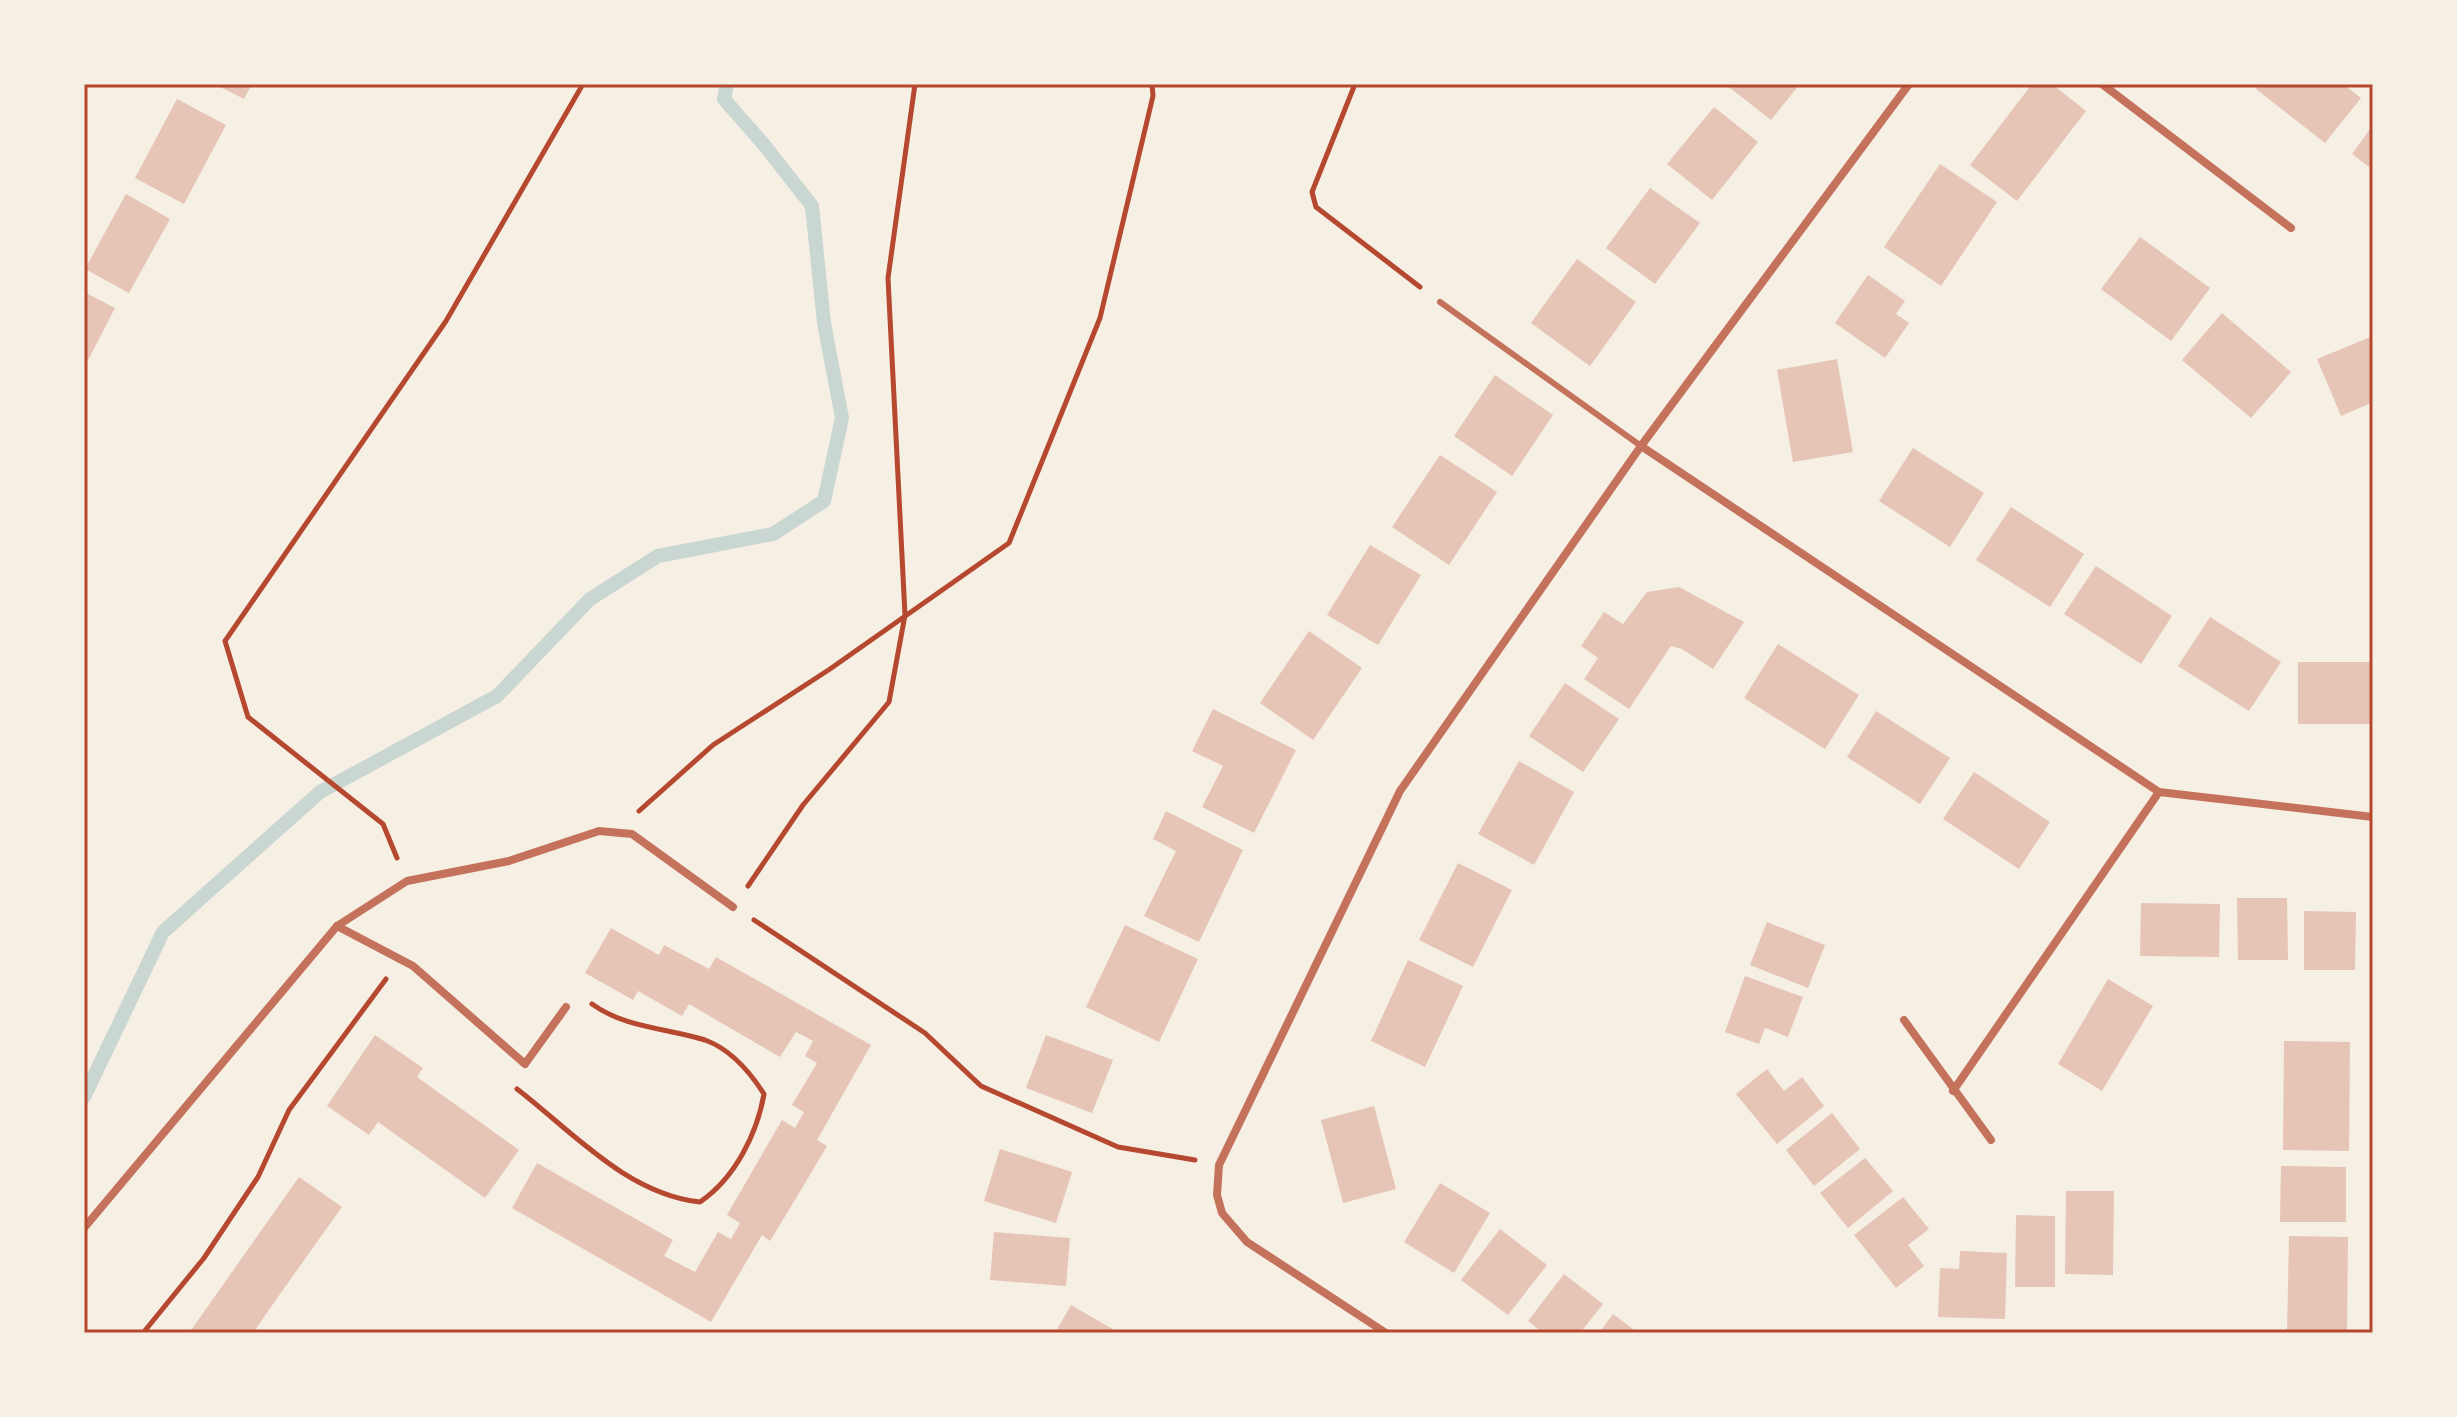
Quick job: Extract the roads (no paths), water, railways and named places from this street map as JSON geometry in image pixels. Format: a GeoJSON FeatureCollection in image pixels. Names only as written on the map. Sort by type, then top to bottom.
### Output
{"type":"FeatureCollection","features":[{"type":"Feature","properties":{"kind":"street"},"geometry":{"type":"LineString","coordinates":[[1386,1333],[1247,1242],[1222,1213],[1217,1195],[1219,1165],[1400,791],[1641,446],[1909,84]]}},
{"type":"Feature","properties":{"kind":"street"},"geometry":{"type":"LineString","coordinates":[[2102,84],[2291,228]]}},
{"type":"Feature","properties":{"kind":"street"},"geometry":{"type":"LineString","coordinates":[[1641,446],[2159,792],[2373,817]]}},
{"type":"Feature","properties":{"kind":"street"},"geometry":{"type":"LineString","coordinates":[[1953,1091],[2159,792]]}},
{"type":"Feature","properties":{"kind":"street"},"geometry":{"type":"LineString","coordinates":[[84,1228],[337,926],[407,881],[509,861],[599,831],[632,834],[733,907]]}},
{"type":"Feature","properties":{"kind":"street"},"geometry":{"type":"LineString","coordinates":[[337,926],[413,966],[525,1064],[566,1007]]}},
{"type":"Feature","properties":{"kind":"street"},"geometry":{"type":"LineString","coordinates":[[1904,1020],[1991,1140]]}},
{"type":"Feature","properties":{"kind":"lane"},"geometry":{"type":"LineString","coordinates":[[1440,302],[1641,446]]}},
{"type":"Feature","properties":{"kind":"waterway"},"geometry":{"type":"LineString","coordinates":[[84,1097],[163,932],[320,792],[497,696],[590,599],[658,556],[773,534],[824,501],[842,418],[824,323],[812,206],[724,99],[727,84]]}}]}
